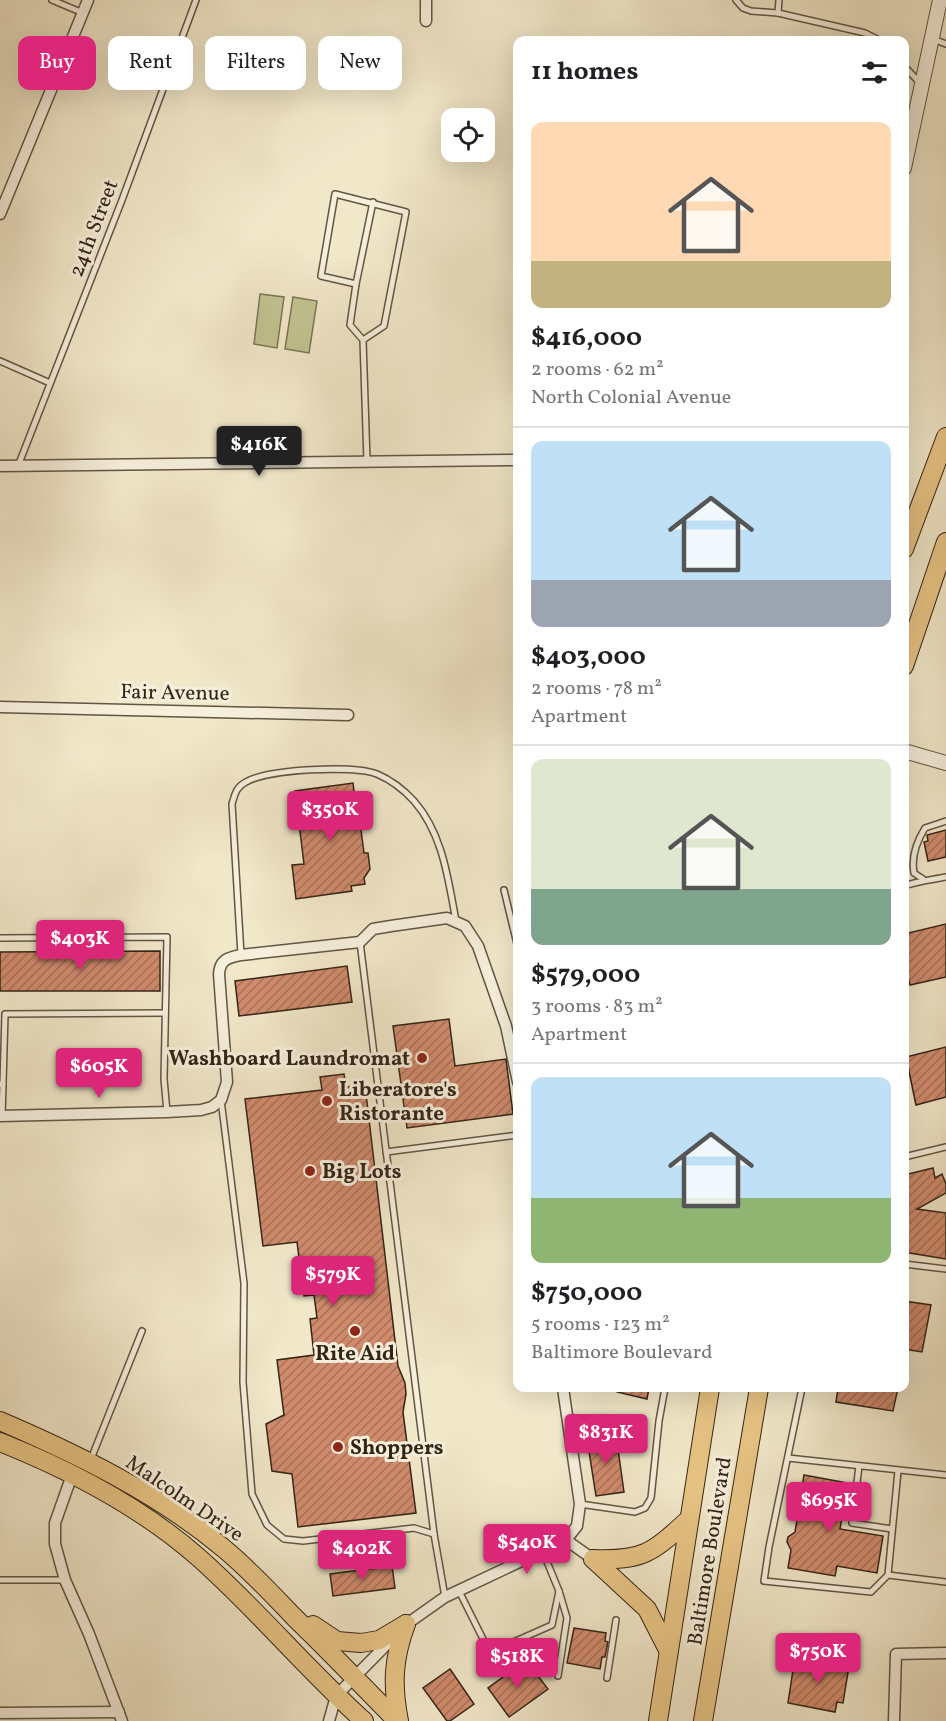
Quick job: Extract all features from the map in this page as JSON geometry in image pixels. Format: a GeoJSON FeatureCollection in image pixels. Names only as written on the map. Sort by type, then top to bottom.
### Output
{"type":"FeatureCollection","features":[{"type":"Feature","properties":{"kind":"main road"},"geometry":{"type":"LineString","coordinates":[[909,536],[946,437]]}},
{"type":"Feature","properties":{"kind":"main road"},"geometry":{"type":"LineString","coordinates":[[909,651],[946,543]]}},
{"type":"Feature","properties":{"kind":"main road","name":"Baltimore Boulevard"},"geometry":{"type":"LineString","coordinates":[[658,1721],[709,1392]]}},
{"type":"Feature","properties":{"kind":"main road","name":"Baltimore Boulevard"},"geometry":{"type":"LineString","coordinates":[[703,1721],[758,1392]]}},
{"type":"Feature","properties":{"kind":"main road","name":"Malcolm Drive"},"geometry":{"type":"LineString","coordinates":[[0,1421],[62,1448],[157,1501],[220,1545],[247,1569],[398,1721]]}},
{"type":"Feature","properties":{"kind":"main road","name":"Malcolm Drive"},"geometry":{"type":"LineString","coordinates":[[0,1442],[72,1475],[139,1514],[197,1556],[336,1696],[364,1721]]}},
{"type":"Feature","properties":{"kind":"main road"},"geometry":{"type":"LineString","coordinates":[[593,1559],[617,1560],[643,1555],[666,1540],[688,1520]]}},
{"type":"Feature","properties":{"kind":"main road"},"geometry":{"type":"LineString","coordinates":[[593,1559],[647,1609],[668,1650]]}},
{"type":"Feature","properties":{"kind":"main road"},"geometry":{"type":"LineString","coordinates":[[291,1613],[338,1641],[379,1640],[406,1624]]}},
{"type":"Feature","properties":{"kind":"main road"},"geometry":{"type":"LineString","coordinates":[[398,1721],[394,1669],[397,1648],[406,1624]]}},
{"type":"Feature","properties":{"kind":"street"},"geometry":{"type":"LineString","coordinates":[[0,214],[88,0]]}},
{"type":"Feature","properties":{"kind":"street"},"geometry":{"type":"LineString","coordinates":[[426,0],[426,21]]}},
{"type":"Feature","properties":{"kind":"street"},"geometry":{"type":"LineString","coordinates":[[909,143],[940,0]]}},
{"type":"Feature","properties":{"kind":"street"},"geometry":{"type":"LineString","coordinates":[[0,466],[513,460]]}},
{"type":"Feature","properties":{"kind":"street","name":"Fair Avenue"},"geometry":{"type":"LineString","coordinates":[[0,707],[348,714]]}},
{"type":"Feature","properties":{"kind":"street"},"geometry":{"type":"LineString","coordinates":[[909,752],[946,763]]}},
{"type":"Feature","properties":{"kind":"street"},"geometry":{"type":"LineString","coordinates":[[1,1116],[167,1112],[212,1107],[220,1100],[226,1082],[219,966],[227,958],[360,942],[373,928],[447,918],[465,926],[478,946],[506,1026],[513,1059]]}},
{"type":"Feature","properties":{"kind":"street"},"geometry":{"type":"LineString","coordinates":[[329,1721],[336,1696],[406,1624],[445,1597],[566,1540],[577,1526],[580,1504],[564,1392]]}},
{"type":"Feature","properties":{"kind":"street"},"geometry":{"type":"LineString","coordinates":[[0,1713],[121,1717],[65,1580],[56,1544],[55,1523],[72,1475]]}},
{"type":"Feature","properties":{"kind":"street"},"geometry":{"type":"LineString","coordinates":[[566,1540],[593,1559]]}},
{"type":"Feature","properties":{"kind":"street"},"geometry":{"type":"LineString","coordinates":[[894,1721],[896,1654],[946,1653]]}},
{"type":"Feature","properties":{"kind":"lane"},"geometry":{"type":"LineString","coordinates":[[52,0],[82,13]]}},
{"type":"Feature","properties":{"kind":"lane","name":"24th Street"},"geometry":{"type":"LineString","coordinates":[[18,466],[126,189],[196,0]]}},
{"type":"Feature","properties":{"kind":"lane"},"geometry":{"type":"LineString","coordinates":[[736,0],[743,8],[751,11],[778,13],[871,36]]}},
{"type":"Feature","properties":{"kind":"lane"},"geometry":{"type":"LineString","coordinates":[[778,13],[779,0]]}},
{"type":"Feature","properties":{"kind":"lane"},"geometry":{"type":"LineString","coordinates":[[931,39],[946,44]]}},
{"type":"Feature","properties":{"kind":"lane"},"geometry":{"type":"LineString","coordinates":[[909,71],[921,84]]}},
{"type":"Feature","properties":{"kind":"lane"},"geometry":{"type":"LineString","coordinates":[[356,284],[321,276],[335,194],[406,212],[384,326],[363,340]]}},
{"type":"Feature","properties":{"kind":"lane"},"geometry":{"type":"LineString","coordinates":[[367,461],[363,340],[350,325],[372,202]]}},
{"type":"Feature","properties":{"kind":"lane"},"geometry":{"type":"LineString","coordinates":[[0,361],[50,383]]}},
{"type":"Feature","properties":{"kind":"lane"},"geometry":{"type":"LineString","coordinates":[[241,955],[232,804],[236,790],[246,781],[278,771],[353,770],[376,774],[396,784],[415,802],[442,849],[456,921]]}},
{"type":"Feature","properties":{"kind":"lane"},"geometry":{"type":"LineString","coordinates":[[923,879],[914,873],[912,862],[920,836],[925,828],[946,821]]}},
{"type":"Feature","properties":{"kind":"lane"},"geometry":{"type":"LineString","coordinates":[[909,884],[923,879],[946,877]]}},
{"type":"Feature","properties":{"kind":"lane"},"geometry":{"type":"LineString","coordinates":[[504,890],[513,927]]}},
{"type":"Feature","properties":{"kind":"lane"},"geometry":{"type":"LineString","coordinates":[[0,938],[167,937],[164,1013],[164,1078],[167,1112]]}},
{"type":"Feature","properties":{"kind":"lane"},"geometry":{"type":"LineString","coordinates":[[360,942],[434,1534],[445,1597]]}},
{"type":"Feature","properties":{"kind":"lane"},"geometry":{"type":"LineString","coordinates":[[1,1116],[5,1014],[164,1013]]}},
{"type":"Feature","properties":{"kind":"lane"},"geometry":{"type":"LineString","coordinates":[[220,1100],[244,1283],[243,1382],[252,1494],[262,1515],[267,1525],[284,1539],[303,1541],[414,1528],[434,1534]]}},
{"type":"Feature","properties":{"kind":"lane"},"geometry":{"type":"LineString","coordinates":[[386,1152],[513,1136]]}},
{"type":"Feature","properties":{"kind":"lane"},"geometry":{"type":"LineString","coordinates":[[909,1156],[946,1147]]}},
{"type":"Feature","properties":{"kind":"lane"},"geometry":{"type":"LineString","coordinates":[[909,1265],[946,1269]]}},
{"type":"Feature","properties":{"kind":"lane"},"geometry":{"type":"LineString","coordinates":[[89,1463],[142,1331]]}},
{"type":"Feature","properties":{"kind":"lane"},"geometry":{"type":"LineString","coordinates":[[580,1504],[635,1512],[645,1508],[651,1498],[664,1392]]}},
{"type":"Feature","properties":{"kind":"lane"},"geometry":{"type":"LineString","coordinates":[[801,1392],[764,1581],[871,1592],[888,1575],[898,1471]]}},
{"type":"Feature","properties":{"kind":"lane"},"geometry":{"type":"LineString","coordinates":[[788,1458],[946,1475]]}},
{"type":"Feature","properties":{"kind":"lane"},"geometry":{"type":"LineString","coordinates":[[859,1466],[852,1523],[892,1529]]}},
{"type":"Feature","properties":{"kind":"lane"},"geometry":{"type":"LineString","coordinates":[[543,1552],[567,1618],[558,1676]]}},
{"type":"Feature","properties":{"kind":"lane"},"geometry":{"type":"LineString","coordinates":[[888,1575],[946,1582]]}},
{"type":"Feature","properties":{"kind":"lane"},"geometry":{"type":"LineString","coordinates":[[0,1580],[65,1580]]}},
{"type":"Feature","properties":{"kind":"lane"},"geometry":{"type":"LineString","coordinates":[[459,1591],[492,1657],[510,1644],[552,1625],[559,1591]]}},
{"type":"Feature","properties":{"kind":"lane"},"geometry":{"type":"LineString","coordinates":[[607,1678],[616,1620]]}},
{"type":"Feature","properties":{"kind":"green space"},"geometry":{"type":"Polygon","coordinates":[[[260,294],[284,297],[277,348],[254,344],[260,294]]]}},
{"type":"Feature","properties":{"kind":"green space"},"geometry":{"type":"Polygon","coordinates":[[[293,297],[317,301],[309,353],[285,349],[293,297]]]}},
{"type":"Feature","properties":{"kind":"building"},"geometry":{"type":"Polygon","coordinates":[[[353,783],[364,853],[368,853],[370,869],[364,878],[365,884],[351,886],[352,891],[296,899],[292,865],[304,864],[295,791],[353,783]]]}},
{"type":"Feature","properties":{"kind":"building"},"geometry":{"type":"Polygon","coordinates":[[[946,830],[946,857],[928,861],[924,842],[928,841],[927,835],[946,830]]]}},
{"type":"Feature","properties":{"kind":"building"},"geometry":{"type":"Polygon","coordinates":[[[946,924],[946,977],[910,985],[909,933],[946,924]]]}},
{"type":"Feature","properties":{"kind":"building"},"geometry":{"type":"Polygon","coordinates":[[[160,951],[160,991],[0,991],[0,952],[160,951]]]}},
{"type":"Feature","properties":{"kind":"building"},"geometry":{"type":"Polygon","coordinates":[[[347,966],[352,1002],[239,1016],[235,981],[347,966]]]}},
{"type":"Feature","properties":{"kind":"building"},"geometry":{"type":"Polygon","coordinates":[[[449,1019],[455,1066],[506,1059],[513,1114],[407,1128],[393,1026],[449,1019]]]}},
{"type":"Feature","properties":{"kind":"building"},"geometry":{"type":"Polygon","coordinates":[[[946,1047],[946,1097],[916,1105],[909,1071],[909,1056],[946,1047]]]}},
{"type":"Feature","properties":{"kind":"building"},"geometry":{"type":"Polygon","coordinates":[[[344,1074],[346,1087],[365,1085],[398,1366],[405,1383],[403,1412],[416,1513],[298,1527],[292,1474],[272,1471],[266,1424],[284,1415],[277,1360],[314,1355],[310,1319],[317,1318],[314,1295],[304,1296],[297,1242],[263,1246],[245,1099],[322,1090],[320,1077],[344,1074]]]}},
{"type":"Feature","properties":{"kind":"building"},"geometry":{"type":"Polygon","coordinates":[[[933,1168],[935,1178],[942,1174],[946,1184],[946,1193],[917,1209],[946,1213],[946,1259],[909,1253],[909,1174],[933,1168]]]}},
{"type":"Feature","properties":{"kind":"building"},"geometry":{"type":"Polygon","coordinates":[[[909,1302],[931,1305],[922,1352],[909,1350],[909,1302]]]}},
{"type":"Feature","properties":{"kind":"building"},"geometry":{"type":"Polygon","coordinates":[[[617,1392],[648,1392],[647,1399],[617,1392]]]}},
{"type":"Feature","properties":{"kind":"building"},"geometry":{"type":"Polygon","coordinates":[[[837,1392],[897,1392],[893,1411],[836,1402],[837,1392]]]}},
{"type":"Feature","properties":{"kind":"building"},"geometry":{"type":"Polygon","coordinates":[[[616,1435],[624,1492],[596,1496],[587,1439],[616,1435]]]}},
{"type":"Feature","properties":{"kind":"building"},"geometry":{"type":"Polygon","coordinates":[[[804,1475],[848,1483],[840,1529],[883,1536],[877,1573],[837,1566],[835,1576],[788,1568],[791,1550],[787,1542],[788,1537],[795,1532],[804,1475]]]}},
{"type":"Feature","properties":{"kind":"building"},"geometry":{"type":"Polygon","coordinates":[[[392,1566],[395,1588],[333,1596],[330,1574],[392,1566]]]}},
{"type":"Feature","properties":{"kind":"building"},"geometry":{"type":"Polygon","coordinates":[[[574,1628],[606,1633],[605,1641],[608,1642],[600,1669],[567,1663],[574,1628]]]}},
{"type":"Feature","properties":{"kind":"building"},"geometry":{"type":"Polygon","coordinates":[[[795,1657],[849,1666],[843,1703],[837,1702],[835,1712],[788,1703],[795,1657]]]}},
{"type":"Feature","properties":{"kind":"building"},"geometry":{"type":"Polygon","coordinates":[[[522,1663],[531,1675],[535,1672],[548,1689],[509,1717],[488,1688],[522,1663]]]}},
{"type":"Feature","properties":{"kind":"building"},"geometry":{"type":"Polygon","coordinates":[[[450,1669],[474,1704],[447,1721],[423,1688],[450,1669]]]}},
{"type":"Feature","properties":{"kind":"place","name":"Washboard Laundromat"},"geometry":{"type":"Point","coordinates":[422,1058]}},
{"type":"Feature","properties":{"kind":"place","name":"Liberatore's Ristorante"},"geometry":{"type":"Point","coordinates":[327,1101]}},
{"type":"Feature","properties":{"kind":"place","name":"Big Lots"},"geometry":{"type":"Point","coordinates":[310,1171]}},
{"type":"Feature","properties":{"kind":"place","name":"Rite Aid"},"geometry":{"type":"Point","coordinates":[355,1331]}},
{"type":"Feature","properties":{"kind":"place","name":"Shoppers"},"geometry":{"type":"Point","coordinates":[338,1447]}}]}
